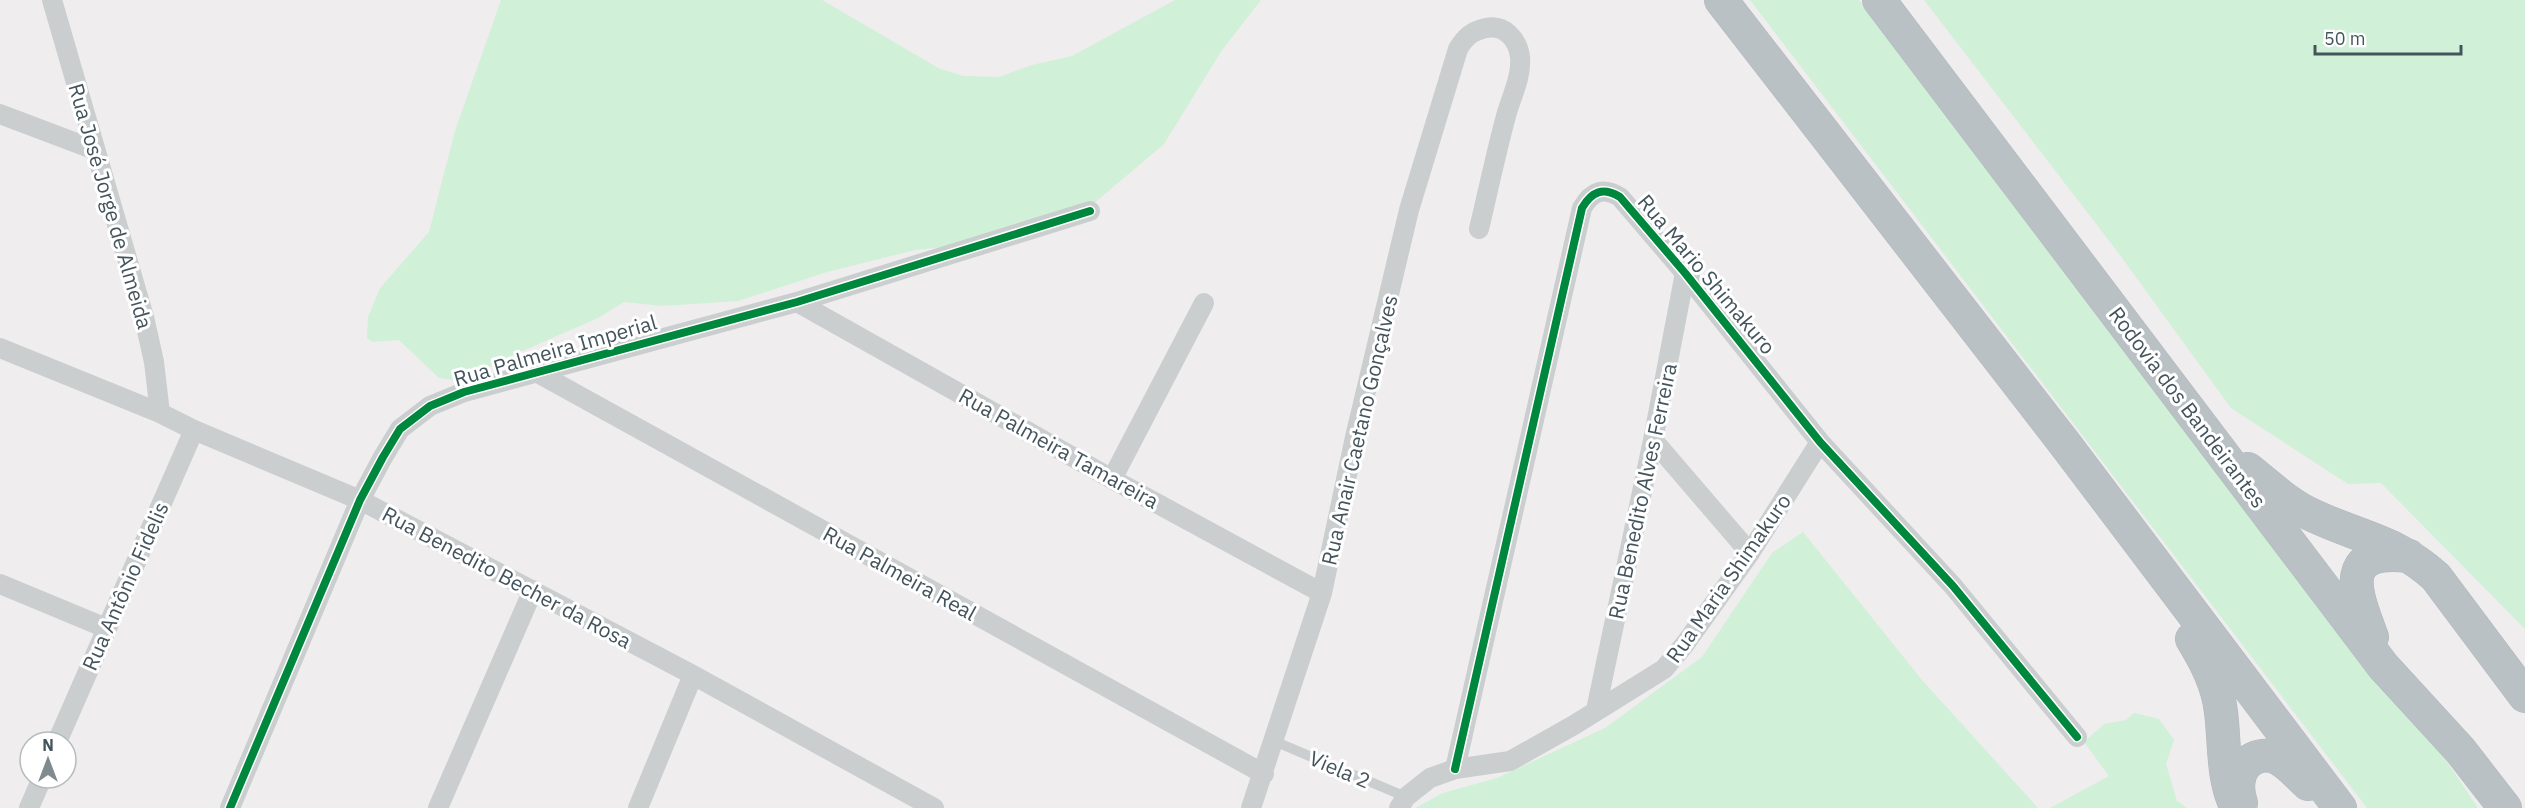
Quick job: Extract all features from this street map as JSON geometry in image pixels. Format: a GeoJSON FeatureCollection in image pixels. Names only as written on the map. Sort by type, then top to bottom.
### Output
{"type":"FeatureCollection","features":[{"type":"Feature","properties":{"kind":"highway"},"geometry":{"type":"LineString","coordinates":[[1721,0],[2114,509],[2340,808]]}},
{"type":"Feature","properties":{"kind":"highway","name":"Rodovia dos Bandeirantes"},"geometry":{"type":"LineString","coordinates":[[1879,0],[2382,666],[2460,750],[2505,808]]}},
{"type":"Feature","properties":{"kind":"highway"},"geometry":{"type":"LineString","coordinates":[[2211,438],[2263,481],[2311,515],[2395,547],[2436,577],[2525,696]]}},
{"type":"Feature","properties":{"kind":"highway"},"geometry":{"type":"LineString","coordinates":[[2114,509],[2204,658],[2216,685],[2221,710],[2227,774],[2232,798],[2240,808]]}},
{"type":"Feature","properties":{"kind":"highway"},"geometry":{"type":"LineString","coordinates":[[2382,666],[2360,603],[2356,579],[2360,567],[2370,558],[2387,555],[2410,556]]}},
{"type":"Feature","properties":{"kind":"highway"},"geometry":{"type":"LineString","coordinates":[[2240,808],[2238,781],[2242,768],[2254,758],[2266,754],[2280,759],[2331,808]]}},
{"type":"Feature","properties":{"kind":"street","name":"Rua José Jorge de Almeida"},"geometry":{"type":"LineString","coordinates":[[52,0],[144,317],[160,413]]}},
{"type":"Feature","properties":{"kind":"street","name":"Rua Anair Caetano Gonçalves"},"geometry":{"type":"LineString","coordinates":[[1251,808],[1322,593],[1355,437],[1409,210],[1458,49],[1466,36],[1491,27],[1507,32],[1517,45],[1520,59],[1519,73],[1479,229]]}},
{"type":"Feature","properties":{"kind":"street"},"geometry":{"type":"LineString","coordinates":[[0,114],[95,150]]}},
{"type":"Feature","properties":{"kind":"street","name":"Rua Mario Shimakuro"},"geometry":{"type":"LineString","coordinates":[[1455,769],[1580,219],[1587,198],[1596,192],[1608,190],[1620,197],[1685,273],[1820,442],[1953,586],[2078,737]]}},
{"type":"Feature","properties":{"kind":"street","name":"Rua Palmeira Imperial"},"geometry":{"type":"LineString","coordinates":[[230,808],[360,500],[400,429],[430,406],[464,392],[797,302],[1090,211]]}},
{"type":"Feature","properties":{"kind":"street","name":"Rua Benedito Alves Ferreira"},"geometry":{"type":"LineString","coordinates":[[1596,710],[1653,440],[1685,273]]}},
{"type":"Feature","properties":{"kind":"street","name":"Rua Palmeira Tamareira"},"geometry":{"type":"LineString","coordinates":[[797,302],[1112,479],[1322,593]]}},
{"type":"Feature","properties":{"kind":"street"},"geometry":{"type":"LineString","coordinates":[[1112,479],[1204,303]]}},
{"type":"Feature","properties":{"kind":"street","name":"Rua Benedito Becher da Rosa"},"geometry":{"type":"LineString","coordinates":[[0,348],[160,413],[194,430],[360,500],[693,675],[934,808]]}},
{"type":"Feature","properties":{"kind":"street","name":"Rua Palmeira Real"},"geometry":{"type":"LineString","coordinates":[[536,372],[1264,774]]}},
{"type":"Feature","properties":{"kind":"street","name":"Rua Antônio Fidelis"},"geometry":{"type":"LineString","coordinates":[[62,730],[194,430]]}},
{"type":"Feature","properties":{"kind":"street"},"geometry":{"type":"LineString","coordinates":[[1653,440],[1750,554]]}},
{"type":"Feature","properties":{"kind":"street","name":"Rua Maria Shimakuro"},"geometry":{"type":"LineString","coordinates":[[1402,802],[1430,778],[1455,769],[1510,761],[1548,741],[1664,669],[1685,644],[1750,554],[1820,442]]}},
{"type":"Feature","properties":{"kind":"street"},"geometry":{"type":"LineString","coordinates":[[0,584],[106,628]]}},
{"type":"Feature","properties":{"kind":"street"},"geometry":{"type":"LineString","coordinates":[[438,808],[533,590]]}},
{"type":"Feature","properties":{"kind":"street"},"geometry":{"type":"LineString","coordinates":[[639,808],[693,675]]}},
{"type":"Feature","properties":{"kind":"street"},"geometry":{"type":"LineString","coordinates":[[29,808],[37,790]]}},
{"type":"Feature","properties":{"kind":"lane","name":"Viela 2"},"geometry":{"type":"LineString","coordinates":[[1274,741],[1402,802]]}},
{"type":"Feature","properties":{"kind":"green space"},"geometry":{"type":"Polygon","coordinates":[[[501,0],[822,0],[940,69],[964,76],[999,77],[1032,65],[1072,56],[1175,0],[1261,0],[1222,50],[1164,144],[1086,210],[1017,239],[915,250],[827,272],[738,301],[662,306],[624,302],[598,318],[497,362],[469,382],[439,378],[399,340],[373,342],[367,338],[368,317],[380,288],[429,232],[455,131],[501,0]]]}},
{"type":"Feature","properties":{"kind":"green space"},"geometry":{"type":"Polygon","coordinates":[[[1750,0],[1859,0],[2029,217],[2233,496],[2383,666],[2478,808],[2367,808],[1750,0]]]}},
{"type":"Feature","properties":{"kind":"green space"},"geometry":{"type":"Polygon","coordinates":[[[1924,0],[2525,0],[2525,629],[2381,483],[2348,484],[2231,408],[2117,251],[1924,0]]]}},
{"type":"Feature","properties":{"kind":"green space"},"geometry":{"type":"Polygon","coordinates":[[[1803,532],[1922,680],[2038,808],[1415,808],[1443,793],[1497,778],[1605,728],[1702,657],[1772,553],[1803,532]]]}},
{"type":"Feature","properties":{"kind":"green space"},"geometry":{"type":"Polygon","coordinates":[[[2134,713],[2159,719],[2174,740],[2166,764],[2177,801],[2187,808],[2050,808],[2109,776],[2084,742],[2104,724],[2126,720],[2134,713]]]}},
{"type":"Feature","properties":{"kind":"cycle path"},"geometry":{"type":"LineString","coordinates":[[1455,769],[1582,208],[1598,192],[1608,192],[1620,197],[1685,273],[1820,442],[1953,586],[2077,737]]}},
{"type":"Feature","properties":{"kind":"cycle path"},"geometry":{"type":"LineString","coordinates":[[230,808],[360,500],[400,429],[430,406],[464,392],[797,302],[1090,211]]}}]}
